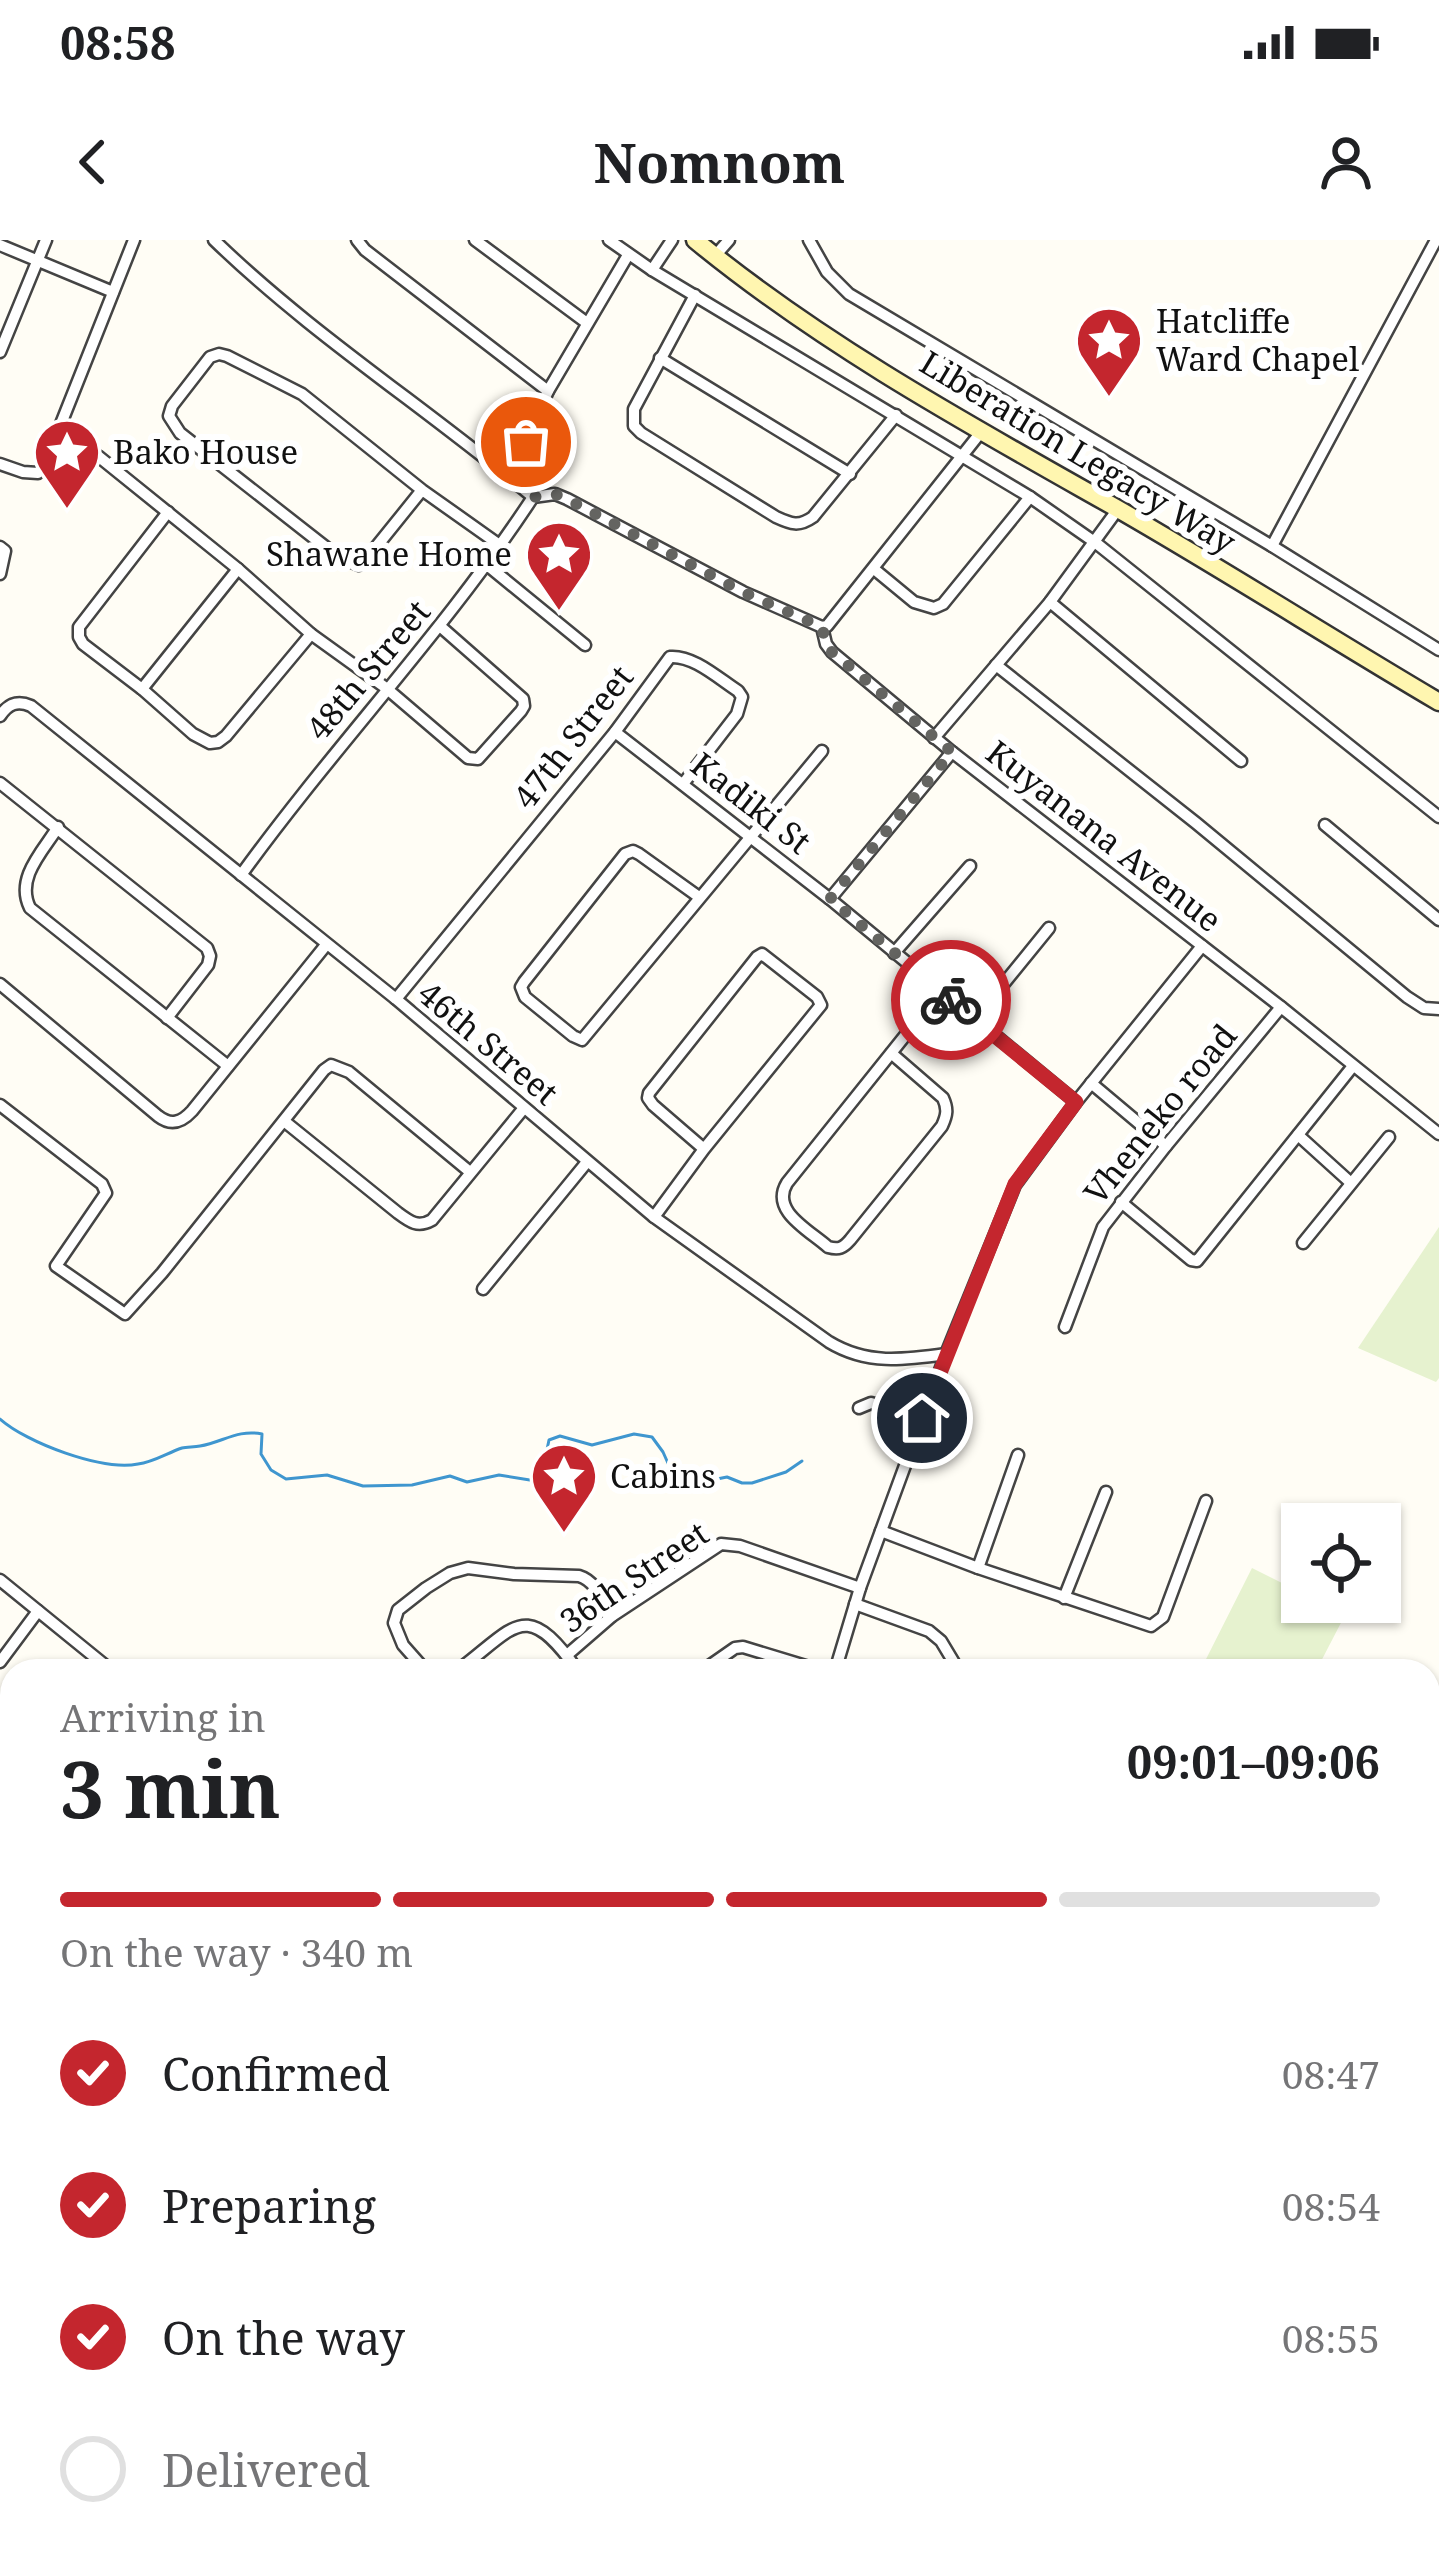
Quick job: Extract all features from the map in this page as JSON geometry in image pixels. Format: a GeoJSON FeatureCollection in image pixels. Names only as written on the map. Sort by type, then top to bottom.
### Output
{"type":"FeatureCollection","features":[{"type":"Feature","properties":{"kind":"main road","name":"Liberation Legacy Way"},"geometry":{"type":"LineString","coordinates":[[694,240],[808,323],[981,432],[1439,703]]}},
{"type":"Feature","properties":{"kind":"street"},"geometry":{"type":"LineString","coordinates":[[0,352],[46,240]]}},
{"type":"Feature","properties":{"kind":"street"},"geometry":{"type":"LineString","coordinates":[[0,464],[38,473],[45,464],[134,240]]}},
{"type":"Feature","properties":{"kind":"street"},"geometry":{"type":"LineString","coordinates":[[214,240],[353,359],[533,497]]}},
{"type":"Feature","properties":{"kind":"street"},"geometry":{"type":"LineString","coordinates":[[229,255],[233,240]]}},
{"type":"Feature","properties":{"kind":"street"},"geometry":{"type":"LineString","coordinates":[[356,240],[548,392]]}},
{"type":"Feature","properties":{"kind":"street"},"geometry":{"type":"LineString","coordinates":[[475,240],[587,323]]}},
{"type":"Feature","properties":{"kind":"street"},"geometry":{"type":"LineString","coordinates":[[609,240],[1030,497],[1096,543],[1439,817]]}},
{"type":"Feature","properties":{"kind":"street"},"geometry":{"type":"LineString","coordinates":[[652,270],[671,240]]}},
{"type":"Feature","properties":{"kind":"street"},"geometry":{"type":"LineString","coordinates":[[715,256],[729,240]]}},
{"type":"Feature","properties":{"kind":"street"},"geometry":{"type":"LineString","coordinates":[[809,240],[827,272],[849,294],[1439,650]]}},
{"type":"Feature","properties":{"kind":"street"},"geometry":{"type":"LineString","coordinates":[[1272,546],[1436,240]]}},
{"type":"Feature","properties":{"kind":"street"},"geometry":{"type":"LineString","coordinates":[[0,244],[113,292]]}},
{"type":"Feature","properties":{"kind":"street"},"geometry":{"type":"LineString","coordinates":[[533,497],[516,473],[518,460],[548,392],[628,255]]}},
{"type":"Feature","properties":{"kind":"street"},"geometry":{"type":"LineString","coordinates":[[694,295],[634,409],[634,426],[757,505],[786,522],[804,523],[896,415]]}},
{"type":"Feature","properties":{"kind":"street"},"geometry":{"type":"LineString","coordinates":[[422,490],[368,557],[359,565],[351,564],[180,433],[169,416],[172,406],[210,357],[227,356],[302,394],[501,546]]}},
{"type":"Feature","properties":{"kind":"street"},"geometry":{"type":"LineString","coordinates":[[660,358],[850,474]]}},
{"type":"Feature","properties":{"kind":"street"},"geometry":{"type":"LineString","coordinates":[[822,627],[874,569],[981,432]]}},
{"type":"Feature","properties":{"kind":"street"},"geometry":{"type":"LineString","coordinates":[[98,456],[238,568],[311,634],[386,688],[472,760],[478,759],[524,706],[523,699],[440,627]]}},
{"type":"Feature","properties":{"kind":"street","name":"Kuyanana Avenue"},"geometry":{"type":"LineString","coordinates":[[533,497],[555,494],[567,499],[743,592],[822,627],[832,652],[934,738],[1439,1134]]}},
{"type":"Feature","properties":{"kind":"street","name":"48th Street"},"geometry":{"type":"LineString","coordinates":[[241,874],[386,688],[440,627],[533,497]]}},
{"type":"Feature","properties":{"kind":"street"},"geometry":{"type":"LineString","coordinates":[[874,569],[914,602],[934,608],[943,604],[1030,497]]}},
{"type":"Feature","properties":{"kind":"street"},"geometry":{"type":"LineString","coordinates":[[934,738],[1050,602],[1118,509]]}},
{"type":"Feature","properties":{"kind":"street"},"geometry":{"type":"LineString","coordinates":[[168,512],[79,627],[83,644],[202,740],[218,742],[311,634]]}},
{"type":"Feature","properties":{"kind":"street"},"geometry":{"type":"LineString","coordinates":[[0,547],[5,561],[0,574]]}},
{"type":"Feature","properties":{"kind":"street"},"geometry":{"type":"LineString","coordinates":[[487,566],[585,645]]}},
{"type":"Feature","properties":{"kind":"street"},"geometry":{"type":"LineString","coordinates":[[142,689],[238,568]]}},
{"type":"Feature","properties":{"kind":"street"},"geometry":{"type":"LineString","coordinates":[[1050,602],[1241,761]]}},
{"type":"Feature","properties":{"kind":"street","name":"47th Street"},"geometry":{"type":"LineString","coordinates":[[396,999],[615,732],[670,657],[681,656],[742,697],[737,714],[683,784]]}},
{"type":"Feature","properties":{"kind":"street"},"geometry":{"type":"LineString","coordinates":[[996,665],[1408,997],[1424,1008],[1439,1009]]}},
{"type":"Feature","properties":{"kind":"street","name":"46th Street"},"geometry":{"type":"LineString","coordinates":[[0,716],[14,703],[31,706],[396,999],[654,1217],[829,1342],[863,1358],[902,1360],[946,1354]]}},
{"type":"Feature","properties":{"kind":"street","name":"Kadiki St"},"geometry":{"type":"LineString","coordinates":[[615,732],[830,899],[1076,1102]]}},
{"type":"Feature","properties":{"kind":"street"},"geometry":{"type":"LineString","coordinates":[[699,897],[639,854],[625,854],[524,982],[525,998],[582,1040],[822,751]]}},
{"type":"Feature","properties":{"kind":"street"},"geometry":{"type":"LineString","coordinates":[[830,899],[952,752]]}},
{"type":"Feature","properties":{"kind":"street"},"geometry":{"type":"LineString","coordinates":[[0,783],[207,947],[208,965],[167,1018]]}},
{"type":"Feature","properties":{"kind":"street"},"geometry":{"type":"LineString","coordinates":[[1325,825],[1439,920]]}},
{"type":"Feature","properties":{"kind":"street"},"geometry":{"type":"LineString","coordinates":[[58,827],[26,878],[25,898],[30,908],[228,1066]]}},
{"type":"Feature","properties":{"kind":"street"},"geometry":{"type":"LineString","coordinates":[[894,953],[970,866]]}},
{"type":"Feature","properties":{"kind":"street"},"geometry":{"type":"LineString","coordinates":[[975,1019],[1049,928]]}},
{"type":"Feature","properties":{"kind":"street"},"geometry":{"type":"LineString","coordinates":[[0,984],[166,1122],[175,1123],[185,1119],[326,945]]}},
{"type":"Feature","properties":{"kind":"street"},"geometry":{"type":"LineString","coordinates":[[839,1659],[922,1418],[1015,1184],[1202,946]]}},
{"type":"Feature","properties":{"kind":"street"},"geometry":{"type":"LineString","coordinates":[[654,1217],[821,1005],[818,997],[762,954],[649,1093],[650,1101],[704,1149]]}},
{"type":"Feature","properties":{"kind":"street"},"geometry":{"type":"LineString","coordinates":[[891,1053],[944,1098],[946,1118],[850,1240],[837,1250],[785,1211],[782,1193],[891,1053],[940,992]]}},
{"type":"Feature","properties":{"kind":"street","name":"Vheneko road"},"geometry":{"type":"LineString","coordinates":[[1065,1327],[1096,1241],[1121,1202],[1281,1007]]}},
{"type":"Feature","properties":{"kind":"street"},"geometry":{"type":"LineString","coordinates":[[0,1105],[102,1184],[106,1193],[56,1266],[125,1314],[331,1066],[349,1072],[470,1172]]}},
{"type":"Feature","properties":{"kind":"street"},"geometry":{"type":"LineString","coordinates":[[1121,1202],[1197,1261],[1353,1066]]}},
{"type":"Feature","properties":{"kind":"street"},"geometry":{"type":"LineString","coordinates":[[1091,1083],[1166,1146]]}},
{"type":"Feature","properties":{"kind":"street"},"geometry":{"type":"LineString","coordinates":[[284,1121],[415,1224],[424,1225],[524,1108]]}},
{"type":"Feature","properties":{"kind":"street"},"geometry":{"type":"LineString","coordinates":[[1298,1135],[1351,1183]]}},
{"type":"Feature","properties":{"kind":"street"},"geometry":{"type":"LineString","coordinates":[[1303,1243],[1389,1136]]}},
{"type":"Feature","properties":{"kind":"street"},"geometry":{"type":"LineString","coordinates":[[483,1288],[586,1162]]}},
{"type":"Feature","properties":{"kind":"street"},"geometry":{"type":"LineString","coordinates":[[859,1408],[872,1403],[922,1418]]}},
{"type":"Feature","properties":{"kind":"street"},"geometry":{"type":"LineString","coordinates":[[978,1568],[1018,1455]]}},
{"type":"Feature","properties":{"kind":"street"},"geometry":{"type":"LineString","coordinates":[[1064,1598],[1106,1492]]}},
{"type":"Feature","properties":{"kind":"street"},"geometry":{"type":"LineString","coordinates":[[881,1531],[1151,1626],[1163,1617],[1206,1501]]}},
{"type":"Feature","properties":{"kind":"street","name":"36th Street"},"geometry":{"type":"LineString","coordinates":[[474,1659],[520,1625],[543,1629],[567,1655],[612,1616],[727,1543],[860,1588]]}},
{"type":"Feature","properties":{"kind":"street"},"geometry":{"type":"LineString","coordinates":[[415,1659],[403,1645],[394,1622],[398,1610],[450,1574],[468,1568],[588,1579],[612,1616]]}},
{"type":"Feature","properties":{"kind":"street"},"geometry":{"type":"LineString","coordinates":[[0,1580],[97,1659]]}},
{"type":"Feature","properties":{"kind":"street"},"geometry":{"type":"LineString","coordinates":[[855,1604],[928,1630],[951,1659]]}},
{"type":"Feature","properties":{"kind":"street"},"geometry":{"type":"LineString","coordinates":[[2,1659],[38,1611]]}},
{"type":"Feature","properties":{"kind":"street"},"geometry":{"type":"LineString","coordinates":[[720,1659],[743,1647],[782,1659]]}},
{"type":"Feature","properties":{"kind":"street"},"geometry":{"type":"LineString","coordinates":[[567,1655],[570,1659]]}},
{"type":"Feature","properties":{"kind":"green space"},"geometry":{"type":"Polygon","coordinates":[[[1439,1227],[1439,1378],[1436,1382],[1358,1348],[1439,1227]]]}},
{"type":"Feature","properties":{"kind":"green space"},"geometry":{"type":"Polygon","coordinates":[[[1252,1568],[1281,1582],[1281,1623],[1341,1623],[1322,1659],[1206,1659],[1252,1568]]]}},
{"type":"Feature","properties":{"kind":"waterway"},"geometry":{"type":"LineString","coordinates":[[0,1419],[66,1453],[123,1465],[238,1435],[262,1434],[261,1454],[271,1470],[286,1479],[327,1475],[363,1486],[412,1485],[450,1476],[467,1482],[499,1475],[536,1481],[541,1478],[549,1440],[560,1436],[592,1445],[634,1434],[652,1437],[671,1470],[707,1481],[727,1477],[752,1483],[786,1472],[802,1461]]}},
{"type":"Feature","properties":{"kind":"way so far"},"geometry":{"type":"LineString","coordinates":[[526,442],[516,473],[533,497],[555,494],[567,499],[743,592],[822,627],[832,652],[952,752],[830,899],[951,1000]]}},
{"type":"Feature","properties":{"kind":"place","name":"Hatcliffe Ward Chapel"},"geometry":{"type":"Point","coordinates":[1109,399]}},
{"type":"Feature","properties":{"kind":"place","name":"Bako House"},"geometry":{"type":"Point","coordinates":[67,511]}},
{"type":"Feature","properties":{"kind":"place","name":"Shawane Home"},"geometry":{"type":"Point","coordinates":[559,613]}},
{"type":"Feature","properties":{"kind":"place","name":"Cabins"},"geometry":{"type":"Point","coordinates":[564,1535]}},
{"type":"Feature","properties":{"kind":"route"},"geometry":{"type":"LineString","coordinates":[[922,1418],[1003,1208],[1022,1172],[1076,1102],[951,1000]]}}]}
